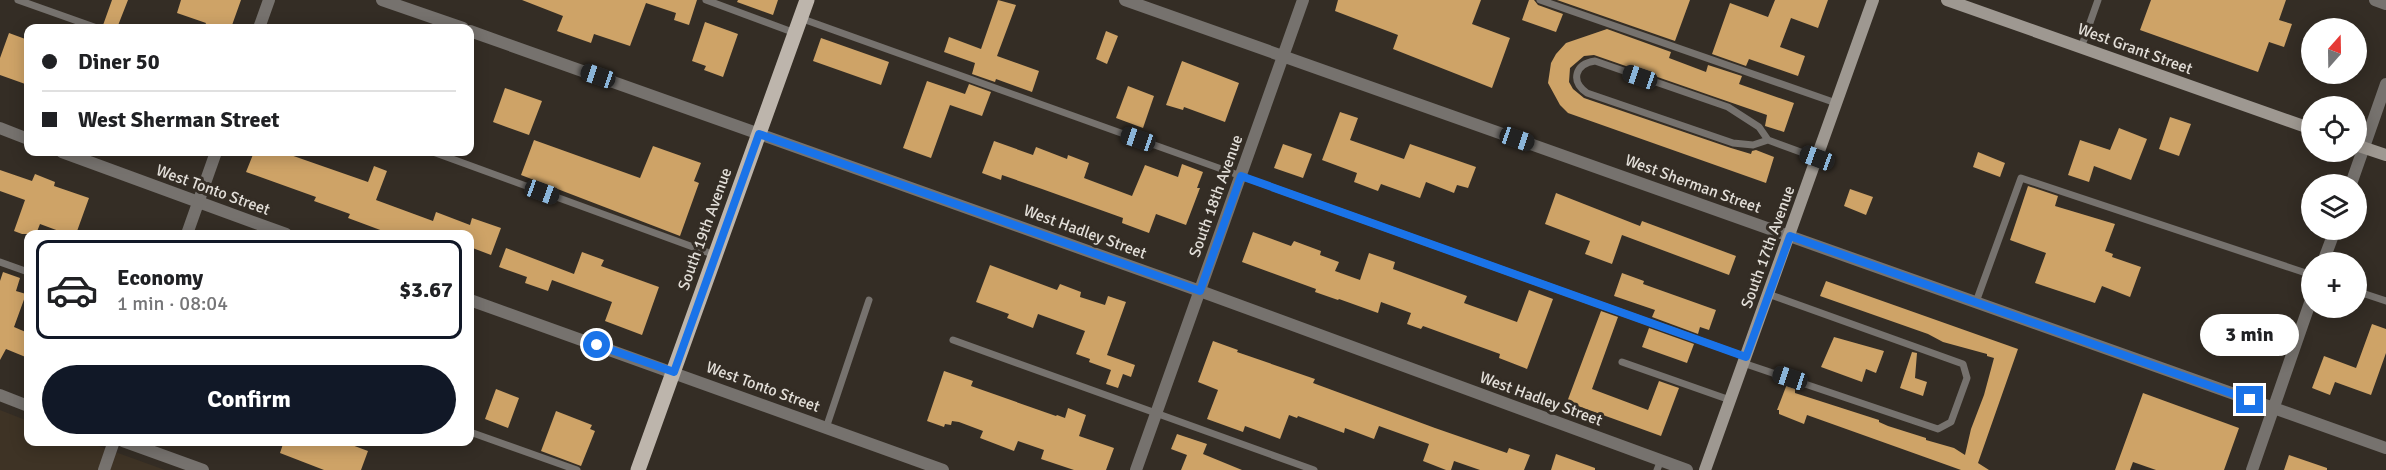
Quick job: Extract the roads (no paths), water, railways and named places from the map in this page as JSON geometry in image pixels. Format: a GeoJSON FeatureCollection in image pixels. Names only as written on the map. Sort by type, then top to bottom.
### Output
{"type":"FeatureCollection","features":[{"type":"Feature","properties":{"kind":"main road","name":"South 19th Avenue"},"geometry":{"type":"LineString","coordinates":[[638,470],[807,0]]}},
{"type":"Feature","properties":{"kind":"main road","name":"South 17th Avenue"},"geometry":{"type":"LineString","coordinates":[[1705,470],[1873,0]]}},
{"type":"Feature","properties":{"kind":"main road","name":"West Grant Street"},"geometry":{"type":"LineString","coordinates":[[1947,0],[2301,125]]}},
{"type":"Feature","properties":{"kind":"main road"},"geometry":{"type":"LineString","coordinates":[[2367,149],[2386,156]]}},
{"type":"Feature","properties":{"kind":"street"},"geometry":{"type":"LineString","coordinates":[[260,24],[269,0]]}},
{"type":"Feature","properties":{"kind":"street"},"geometry":{"type":"LineString","coordinates":[[382,0],[451,24]]}},
{"type":"Feature","properties":{"kind":"street","name":"West Sherman Street"},"geometry":{"type":"LineString","coordinates":[[1125,0],[2386,448]]}},
{"type":"Feature","properties":{"kind":"street","name":"South 18th Avenue"},"geometry":{"type":"LineString","coordinates":[[1136,470],[1303,0]]}},
{"type":"Feature","properties":{"kind":"street"},"geometry":{"type":"LineString","coordinates":[[2375,0],[2386,4]]}},
{"type":"Feature","properties":{"kind":"street","name":"West Hadley Street"},"geometry":{"type":"LineString","coordinates":[[474,32],[1200,291],[1659,465],[1687,470]]}},
{"type":"Feature","properties":{"kind":"street"},"geometry":{"type":"LineString","coordinates":[[2367,129],[2386,84]]}},
{"type":"Feature","properties":{"kind":"street"},"geometry":{"type":"LineString","coordinates":[[0,128],[24,137]]}},
{"type":"Feature","properties":{"kind":"street","name":"West Tonto Street"},"geometry":{"type":"LineString","coordinates":[[73,156],[275,230]]}},
{"type":"Feature","properties":{"kind":"street"},"geometry":{"type":"LineString","coordinates":[[188,230],[215,156]]}},
{"type":"Feature","properties":{"kind":"street","name":"West Tonto Street"},"geometry":{"type":"LineString","coordinates":[[474,301],[943,470]]}},
{"type":"Feature","properties":{"kind":"street"},"geometry":{"type":"LineString","coordinates":[[2252,470],[2305,318]]}},
{"type":"Feature","properties":{"kind":"street"},"geometry":{"type":"LineString","coordinates":[[0,395],[24,404]]}},
{"type":"Feature","properties":{"kind":"street"},"geometry":{"type":"LineString","coordinates":[[104,470],[112,446]]}},
{"type":"Feature","properties":{"kind":"street"},"geometry":{"type":"LineString","coordinates":[[137,446],[203,470]]}},
{"type":"Feature","properties":{"kind":"lane"},"geometry":{"type":"LineString","coordinates":[[18,0],[85,24]]}},
{"type":"Feature","properties":{"kind":"lane"},"geometry":{"type":"LineString","coordinates":[[706,0],[795,33]]}},
{"type":"Feature","properties":{"kind":"lane"},"geometry":{"type":"LineString","coordinates":[[1540,0],[1836,103]]}},
{"type":"Feature","properties":{"kind":"lane"},"geometry":{"type":"LineString","coordinates":[[2081,48],[2098,0]]}},
{"type":"Feature","properties":{"kind":"lane"},"geometry":{"type":"LineString","coordinates":[[801,18],[1938,429],[1951,422],[1967,378],[1963,364],[1768,294]]}},
{"type":"Feature","properties":{"kind":"lane"},"geometry":{"type":"LineString","coordinates":[[1768,140],[1754,145],[1733,143],[1587,93],[1579,88],[1576,79],[1579,69],[1585,63],[1595,61],[1728,107],[1759,127],[1768,140],[1817,158]]}},
{"type":"Feature","properties":{"kind":"lane"},"geometry":{"type":"LineString","coordinates":[[444,156],[715,255]]}},
{"type":"Feature","properties":{"kind":"lane"},"geometry":{"type":"LineString","coordinates":[[1976,302],[2021,178],[2301,270]]}},
{"type":"Feature","properties":{"kind":"lane"},"geometry":{"type":"LineString","coordinates":[[0,262],[24,271]]}},
{"type":"Feature","properties":{"kind":"lane"},"geometry":{"type":"LineString","coordinates":[[2367,295],[2386,301]]}},
{"type":"Feature","properties":{"kind":"lane"},"geometry":{"type":"LineString","coordinates":[[826,428],[869,300]]}},
{"type":"Feature","properties":{"kind":"lane"},"geometry":{"type":"LineString","coordinates":[[953,340],[1314,470]]}},
{"type":"Feature","properties":{"kind":"lane"},"geometry":{"type":"LineString","coordinates":[[1622,362],[1730,400]]}},
{"type":"Feature","properties":{"kind":"lane"},"geometry":{"type":"LineString","coordinates":[[474,433],[577,470]]}}]}
